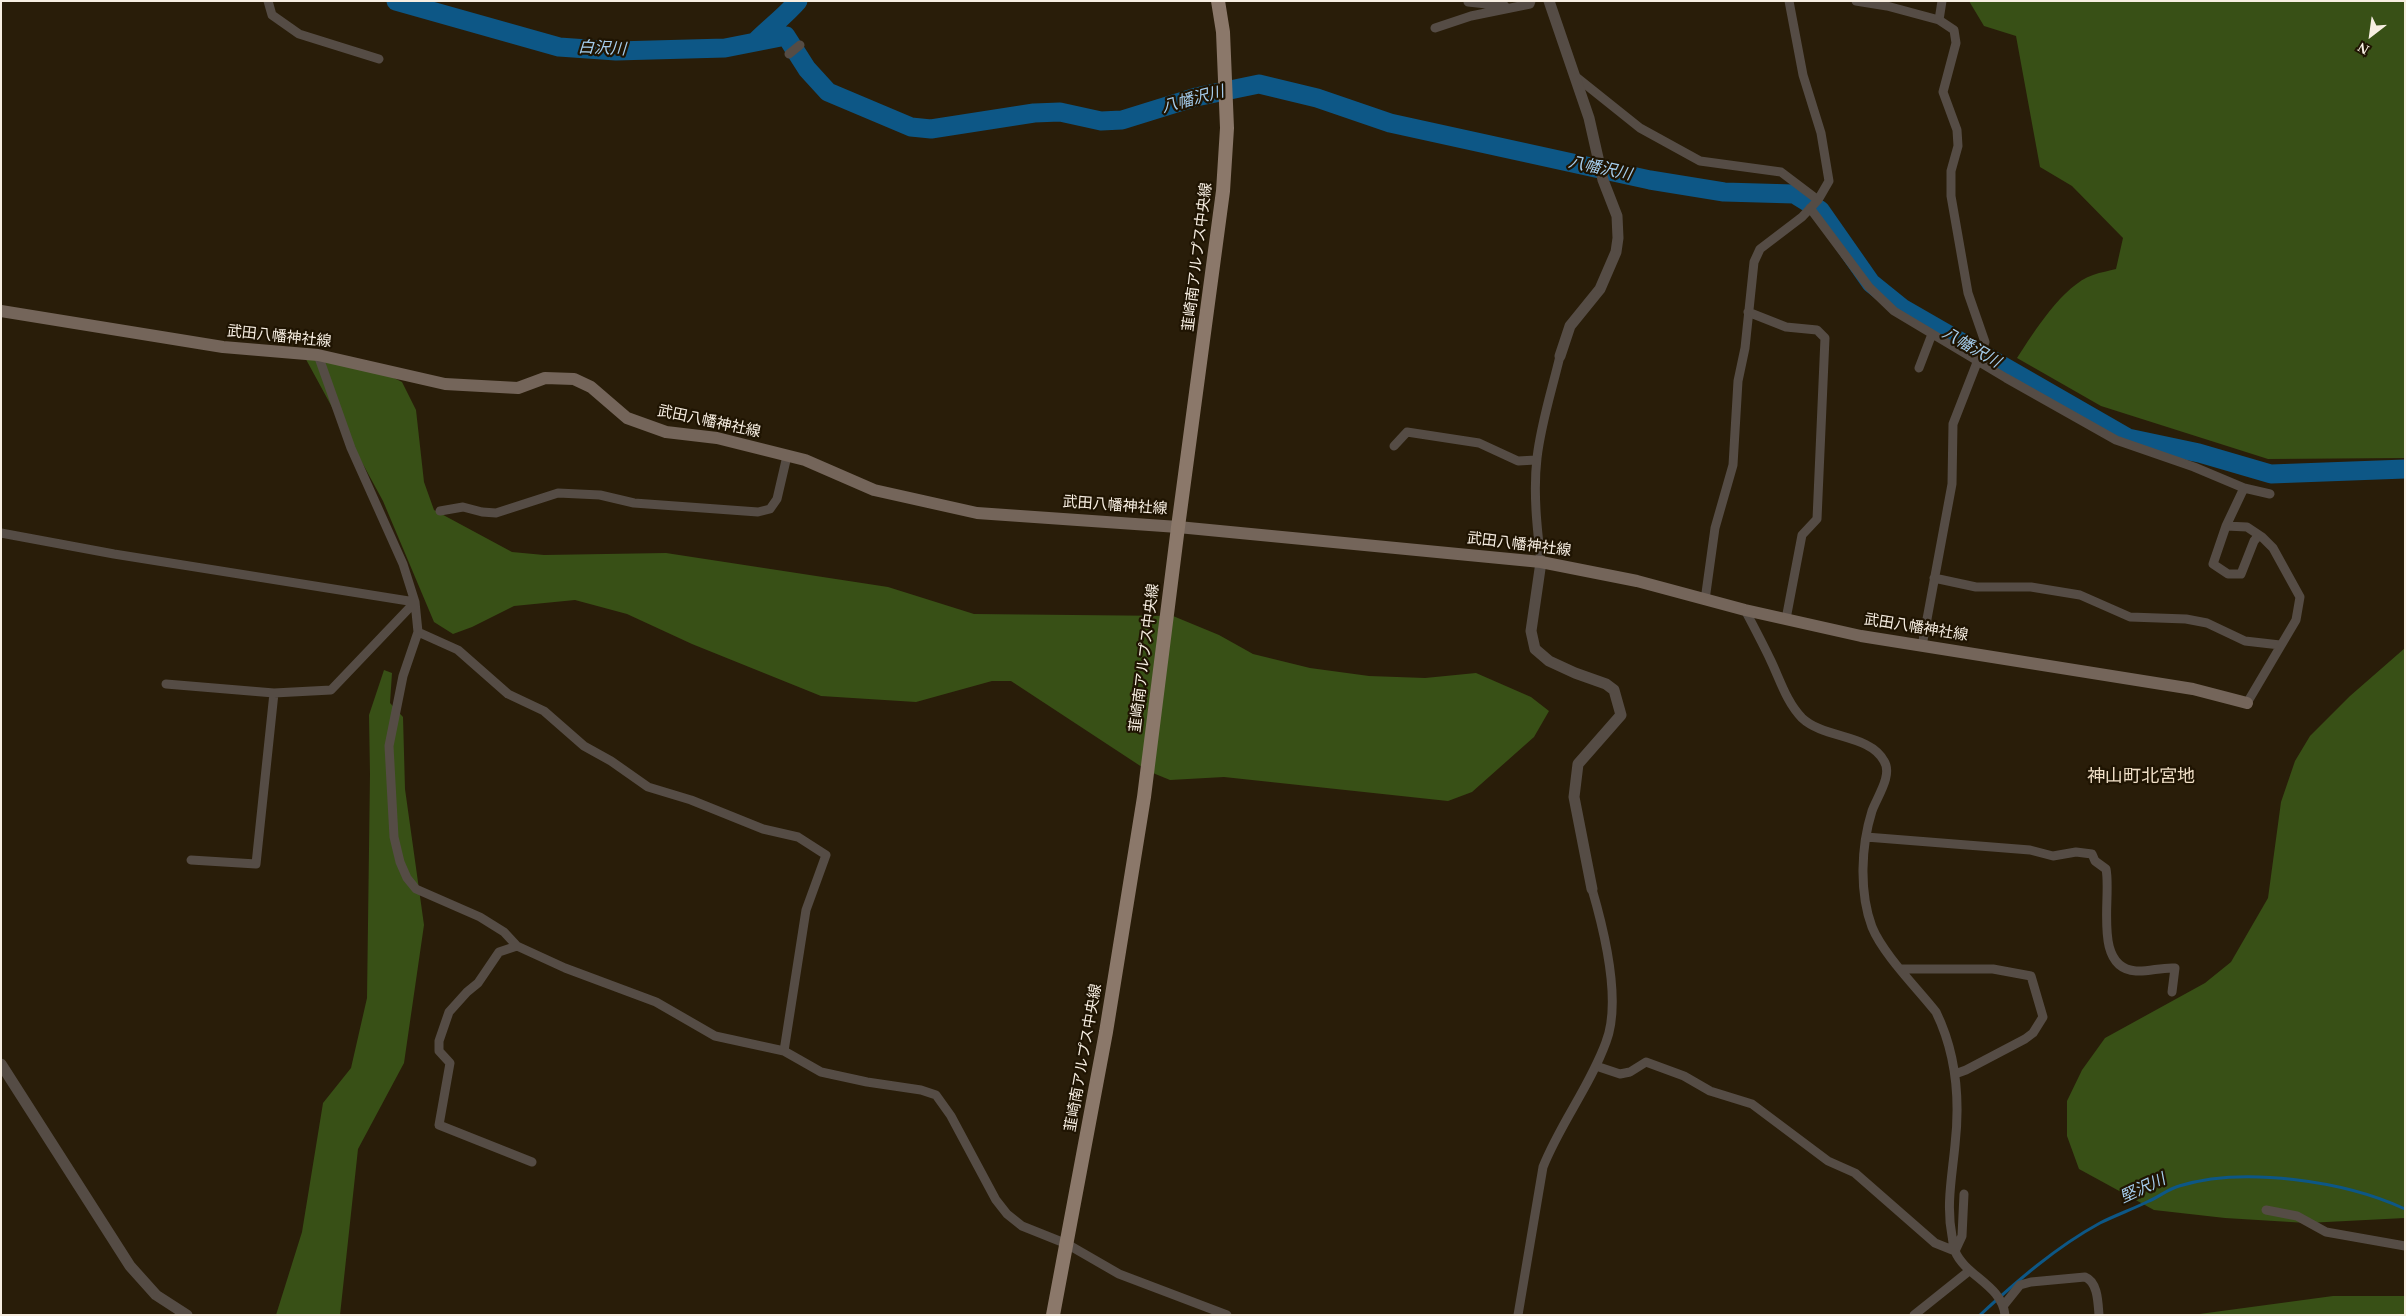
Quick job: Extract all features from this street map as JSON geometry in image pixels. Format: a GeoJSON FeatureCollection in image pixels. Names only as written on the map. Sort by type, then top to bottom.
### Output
{"type":"FeatureCollection","features":[{"type":"Feature","properties":{"kind":"main road","name":"韮崎南アルプス中央線"},"geometry":{"type":"LineString","coordinates":[[1053,1315],[1106,1032],[1144,797],[1222,201],[1227,128],[1223,32],[1218,1]]}},
{"type":"Feature","properties":{"kind":"main road","name":"武田八幡神社線"},"geometry":{"type":"LineString","coordinates":[[1,311],[223,347],[318,355],[445,384],[518,388],[545,378],[574,379],[591,387],[627,418],[666,432],[717,438],[805,460],[874,490],[977,513],[1178,527],[1541,562],[1637,581],[1745,610],[1861,636],[2192,689],[2247,703]]}},
{"type":"Feature","properties":{"kind":"street"},"geometry":{"type":"LineString","coordinates":[[268,1],[272,15],[299,34],[379,59]]}},
{"type":"Feature","properties":{"kind":"street"},"geometry":{"type":"LineString","coordinates":[[1435,28],[1471,16],[1530,4],[1531,1]]}},
{"type":"Feature","properties":{"kind":"street"},"geometry":{"type":"LineString","coordinates":[[1518,1315],[1543,1167],[1551,1146],[1596,1066],[1607,1041],[1612,1023],[1606,940],[1592,889],[1574,797],[1578,764],[1621,715],[1614,690],[1606,684],[1549,661],[1536,649],[1531,631],[1541,562],[1536,509],[1536,460],[1540,434],[1560,356],[1570,326],[1600,289],[1616,252],[1618,238],[1617,216],[1603,180],[1589,122],[1549,1]]}},
{"type":"Feature","properties":{"kind":"street"},"geometry":{"type":"LineString","coordinates":[[1705,600],[1716,528],[1733,465],[1738,382],[1745,348],[1754,262],[1760,250],[1802,217],[1814,204],[1829,181],[1821,133],[1803,75],[1790,1]]}},
{"type":"Feature","properties":{"kind":"street"},"geometry":{"type":"LineString","coordinates":[[1856,1],[1887,6],[1939,20],[1954,30],[1956,43],[1943,92],[1957,130],[1958,146],[1951,171],[1951,196],[1968,294],[1985,342],[1953,424],[1952,484],[1922,646]]}},
{"type":"Feature","properties":{"kind":"street"},"geometry":{"type":"LineString","coordinates":[[1939,20],[1942,1]]}},
{"type":"Feature","properties":{"kind":"street"},"geometry":{"type":"LineString","coordinates":[[1468,2],[1515,8]]}},
{"type":"Feature","properties":{"kind":"street"},"geometry":{"type":"LineString","coordinates":[[789,54],[800,45]]}},
{"type":"Feature","properties":{"kind":"street"},"geometry":{"type":"LineString","coordinates":[[1575,76],[1640,128],[1700,161],[1781,172],[1814,204],[1868,287],[1894,311],[1932,334],[2116,440],[2194,467],[2244,488],[2270,494]]}},
{"type":"Feature","properties":{"kind":"street"},"geometry":{"type":"LineString","coordinates":[[1748,312],[1786,327],[1817,330],[1825,338],[1817,519],[1802,535],[1786,620]]}},
{"type":"Feature","properties":{"kind":"street"},"geometry":{"type":"LineString","coordinates":[[1919,368],[1932,334]]}},
{"type":"Feature","properties":{"kind":"street"},"geometry":{"type":"LineString","coordinates":[[318,355],[351,448],[403,564],[415,602],[418,632],[403,676],[389,746],[394,837],[400,862],[407,878],[416,889],[480,917],[504,932],[517,946],[591,978],[656,1002],[715,1036],[784,1051],[822,1072],[867,1082],[921,1090],[936,1095],[951,1116],[996,1200],[1007,1214],[1022,1226],[1067,1244],[1119,1274],[1228,1315]]}},
{"type":"Feature","properties":{"kind":"street"},"geometry":{"type":"LineString","coordinates":[[1394,446],[1407,432],[1419,432],[1479,443],[1518,461],[1536,460]]}},
{"type":"Feature","properties":{"kind":"street"},"geometry":{"type":"LineString","coordinates":[[440,511],[463,507],[482,512],[496,513],[558,492],[600,495],[634,503],[758,512],[770,509],[777,499],[787,456]]}},
{"type":"Feature","properties":{"kind":"street"},"geometry":{"type":"LineString","coordinates":[[2244,488],[2226,526],[2213,564],[2228,574],[2241,574],[2254,541],[2259,535]]}},
{"type":"Feature","properties":{"kind":"street"},"geometry":{"type":"LineString","coordinates":[[2226,526],[2246,528],[2259,535],[2273,548],[2300,597],[2296,620],[2247,703]]}},
{"type":"Feature","properties":{"kind":"street"},"geometry":{"type":"LineString","coordinates":[[1,533],[114,554],[415,602]]}},
{"type":"Feature","properties":{"kind":"street"},"geometry":{"type":"LineString","coordinates":[[1934,578],[1976,586],[2031,587],[2080,595],[2130,616],[2207,623],[2245,641],[2280,645]]}},
{"type":"Feature","properties":{"kind":"street"},"geometry":{"type":"LineString","coordinates":[[166,684],[274,693],[331,690],[415,602]]}},
{"type":"Feature","properties":{"kind":"street"},"geometry":{"type":"LineString","coordinates":[[1745,610],[1788,698],[1802,718],[1835,735],[1874,747],[1886,762],[1887,774],[1872,811],[1866,837],[1864,894],[1879,940],[1936,1012],[1943,1025],[1957,1086],[1956,1144],[1948,1200],[1949,1220],[1955,1251],[1969,1271],[1979,1276],[2004,1305],[2005,1315]]}},
{"type":"Feature","properties":{"kind":"street"},"geometry":{"type":"LineString","coordinates":[[418,632],[458,650],[508,694],[544,711],[584,746],[611,761],[648,787],[691,800],[754,826],[798,837],[826,855],[806,910],[784,1051]]}},
{"type":"Feature","properties":{"kind":"street"},"geometry":{"type":"LineString","coordinates":[[191,860],[256,864],[274,693]]}},
{"type":"Feature","properties":{"kind":"street"},"geometry":{"type":"LineString","coordinates":[[1866,837],[2030,850],[2053,856],[2076,852],[2092,854],[2095,861],[2106,869],[2108,880],[2105,928],[2113,956],[2123,968],[2137,971],[2174,968],[2172,992]]}},
{"type":"Feature","properties":{"kind":"street"},"geometry":{"type":"LineString","coordinates":[[517,946],[500,952],[478,983],[448,1012],[439,1041],[439,1051],[450,1063],[439,1125],[532,1162]]}},
{"type":"Feature","properties":{"kind":"street"},"geometry":{"type":"LineString","coordinates":[[1901,969],[1993,969],[2031,976],[2043,1017],[2033,1033],[1966,1070],[1955,1074]]}},
{"type":"Feature","properties":{"kind":"street"},"geometry":{"type":"LineString","coordinates":[[1596,1066],[1620,1074],[1630,1072],[1646,1062],[1684,1076],[1710,1091],[1752,1104],[1828,1161],[1855,1173],[1935,1243],[1955,1251]]}},
{"type":"Feature","properties":{"kind":"street"},"geometry":{"type":"LineString","coordinates":[[1,1064],[121,1254],[144,1285],[186,1315]]}},
{"type":"Feature","properties":{"kind":"street"},"geometry":{"type":"LineString","coordinates":[[1955,1251],[1962,1236],[1964,1194]]}},
{"type":"Feature","properties":{"kind":"street"},"geometry":{"type":"LineString","coordinates":[[2266,1210],[2297,1216],[2326,1232],[2405,1246]]}},
{"type":"Feature","properties":{"kind":"street"},"geometry":{"type":"LineString","coordinates":[[1914,1315],[1969,1271]]}},
{"type":"Feature","properties":{"kind":"street"},"geometry":{"type":"LineString","coordinates":[[2004,1305],[2020,1285],[2031,1282],[2085,1277],[2089,1279],[2094,1287],[2098,1298],[2099,1315]]}},
{"type":"Feature","properties":{"kind":"green space"},"geometry":{"type":"Polygon","coordinates":[[[1969,1],[2405,1],[2405,458],[2268,459],[2101,406],[2017,358],[2050,310],[2071,289],[2082,280],[2093,275],[2116,269],[2123,238],[2072,186],[2040,167],[2016,36],[1984,26],[1969,1]]]}},
{"type":"Feature","properties":{"kind":"green space"},"geometry":{"type":"Polygon","coordinates":[[[302,352],[352,357],[402,382],[416,410],[424,482],[434,510],[512,552],[544,555],[666,553],[888,587],[974,614],[1173,616],[1219,635],[1253,654],[1310,668],[1369,676],[1425,678],[1476,673],[1531,697],[1549,711],[1534,737],[1472,792],[1448,801],[1224,777],[1170,780],[1148,771],[1011,681],[992,681],[916,702],[821,696],[692,644],[627,614],[575,600],[514,606],[472,627],[453,634],[434,622],[383,501],[302,352]]]}},
{"type":"Feature","properties":{"kind":"green space"},"geometry":{"type":"Polygon","coordinates":[[[2405,648],[2405,1218],[2307,1223],[2225,1218],[2154,1210],[2079,1169],[2067,1136],[2067,1101],[2082,1070],[2105,1038],[2205,983],[2231,962],[2268,898],[2281,802],[2295,761],[2310,736],[2350,696],[2405,648]]]}},
{"type":"Feature","properties":{"kind":"green space"},"geometry":{"type":"Polygon","coordinates":[[[384,670],[392,673],[390,703],[403,717],[405,789],[424,925],[404,1063],[358,1149],[340,1315],[276,1315],[302,1232],[323,1103],[351,1068],[367,998],[369,715],[384,670]]]}},
{"type":"Feature","properties":{"kind":"green space"},"geometry":{"type":"Polygon","coordinates":[[[2333,1296],[2405,1296],[2405,1315],[2192,1315],[2333,1296]]]}},
{"type":"Feature","properties":{"kind":"waterway","name":"八幡沢川"},"geometry":{"type":"LineString","coordinates":[[396,1],[559,47],[616,51],[725,48],[786,36],[807,69],[828,92],[911,127],[931,129],[1034,113],[1060,112],[1101,121],[1122,120],[1196,97],[1259,84],[1317,98],[1390,123],[1650,180],[1724,192],[1794,194],[1820,210],[1871,283],[1902,308],[2128,438],[2199,453],[2271,474],[2405,469]]}},
{"type":"Feature","properties":{"kind":"waterway","name":"白沢川"},"geometry":{"type":"LineString","coordinates":[[756,41],[798,1]]}},
{"type":"Feature","properties":{"kind":"waterway","name":"堅沢川"},"geometry":{"type":"LineString","coordinates":[[1980,1315],[2037,1265],[2084,1232],[2179,1186],[2205,1180],[2233,1177],[2294,1180],[2324,1184],[2353,1191],[2381,1199],[2405,1209]]}},
{"type":"Feature","properties":{"kind":"district","name":"神山町北宮地"},"geometry":{"type":"Point","coordinates":[2141,777]}}]}
